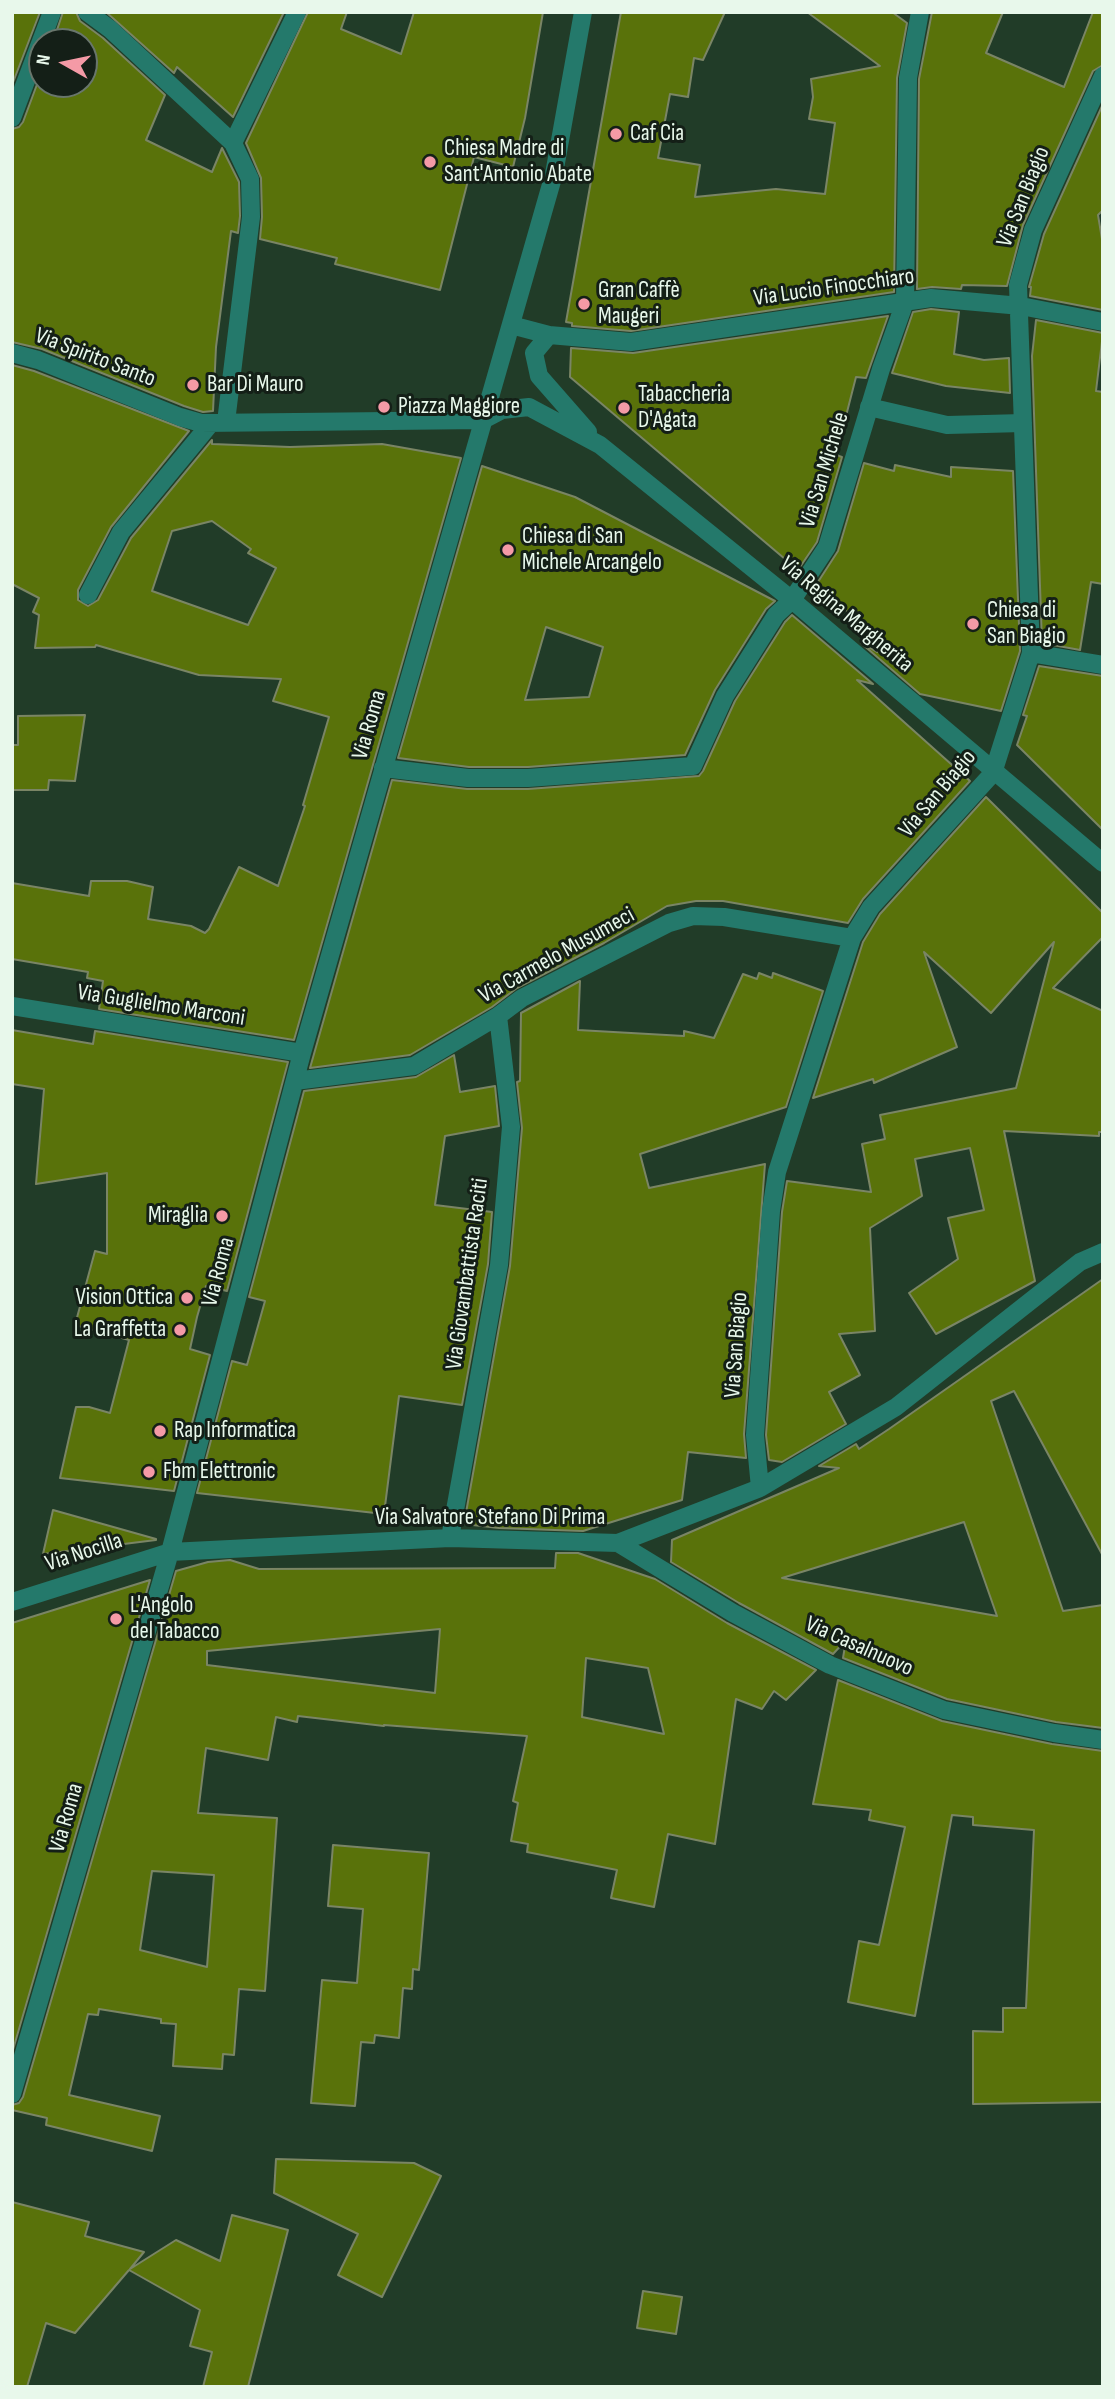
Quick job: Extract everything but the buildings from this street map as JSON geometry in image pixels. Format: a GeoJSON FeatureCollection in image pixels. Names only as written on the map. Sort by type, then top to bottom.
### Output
{"type":"FeatureCollection","features":[{"type":"Feature","properties":{"kind":"street"},"geometry":{"type":"LineString","coordinates":[[12,118],[52,12]]}},
{"type":"Feature","properties":{"kind":"street"},"geometry":{"type":"LineString","coordinates":[[87,12],[110,29],[233,143],[250,179],[251,217],[212,423],[121,532],[88,595]]}},
{"type":"Feature","properties":{"kind":"street"},"geometry":{"type":"LineString","coordinates":[[233,143],[297,12]]}},
{"type":"Feature","properties":{"kind":"street","name":"Via Roma"},"geometry":{"type":"LineString","coordinates":[[12,2094],[170,1552],[302,1053],[554,174],[583,12]]}},
{"type":"Feature","properties":{"kind":"street","name":"Via San Michele"},"geometry":{"type":"LineString","coordinates":[[383,768],[468,778],[528,778],[693,766],[724,695],[776,615],[792,600],[827,547],[905,302],[908,78],[917,13]]}},
{"type":"Feature","properties":{"kind":"street","name":"Via San Biagio"},"geometry":{"type":"LineString","coordinates":[[760,1489],[755,1435],[771,1211],[777,1172],[852,938],[871,907],[993,773],[1031,653],[1021,306],[1018,285],[1033,230],[1103,76]]}},
{"type":"Feature","properties":{"kind":"street","name":"Via Lucio Finocchiaro"},"geometry":{"type":"LineString","coordinates":[[511,324],[549,335],[631,342],[931,298],[1021,306],[1103,322]]}},
{"type":"Feature","properties":{"kind":"street"},"geometry":{"type":"LineString","coordinates":[[549,335],[534,353],[539,376],[600,444]]}},
{"type":"Feature","properties":{"kind":"street","name":"Via Spirito Santo"},"geometry":{"type":"LineString","coordinates":[[12,353],[38,360],[180,417],[212,423],[483,420]]}},
{"type":"Feature","properties":{"kind":"street","name":"Via Regina Margherita"},"geometry":{"type":"LineString","coordinates":[[483,420],[502,410],[529,407],[600,444],[792,600],[993,773],[1103,863]]}},
{"type":"Feature","properties":{"kind":"street"},"geometry":{"type":"LineString","coordinates":[[870,407],[947,425],[1023,423]]}},
{"type":"Feature","properties":{"kind":"street"},"geometry":{"type":"LineString","coordinates":[[1031,653],[1103,665]]}},
{"type":"Feature","properties":{"kind":"street","name":"Via Carmelo Musumeci"},"geometry":{"type":"LineString","coordinates":[[295,1081],[414,1066],[498,1016],[522,998],[669,923],[694,916],[724,917],[852,938]]}},
{"type":"Feature","properties":{"kind":"street","name":"Via Guglielmo Marconi"},"geometry":{"type":"LineString","coordinates":[[12,1006],[302,1053]]}},
{"type":"Feature","properties":{"kind":"street","name":"Via Giovambattista Raciti"},"geometry":{"type":"LineString","coordinates":[[450,1538],[499,1265],[511,1127],[498,1016]]}},
{"type":"Feature","properties":{"kind":"street","name":"Via Salvatore Stefano Di Prima"},"geometry":{"type":"LineString","coordinates":[[170,1552],[450,1538],[618,1543],[760,1489],[896,1407],[1080,1262],[1103,1252]]}},
{"type":"Feature","properties":{"kind":"street","name":"Via Casalnuovo"},"geometry":{"type":"LineString","coordinates":[[618,1543],[733,1613],[830,1665],[944,1710],[1054,1733],[1103,1740]]}},
{"type":"Feature","properties":{"kind":"street","name":"Via Nocilla"},"geometry":{"type":"LineString","coordinates":[[12,1602],[170,1552]]}},
{"type":"Feature","properties":{"kind":"place","name":"Caf Cia"},"geometry":{"type":"Point","coordinates":[616,134]}},
{"type":"Feature","properties":{"kind":"place","name":"Chiesa Madre di Sant'Antonio Abate"},"geometry":{"type":"Point","coordinates":[430,162]}},
{"type":"Feature","properties":{"kind":"place","name":"Gran Caffè Maugeri"},"geometry":{"type":"Point","coordinates":[584,304]}},
{"type":"Feature","properties":{"kind":"place","name":"Bar Di Mauro"},"geometry":{"type":"Point","coordinates":[193,385]}},
{"type":"Feature","properties":{"kind":"place","name":"Piazza Maggiore"},"geometry":{"type":"Point","coordinates":[384,407]}},
{"type":"Feature","properties":{"kind":"place","name":"Tabaccheria D'Agata"},"geometry":{"type":"Point","coordinates":[624,408]}},
{"type":"Feature","properties":{"kind":"place","name":"Chiesa di San Michele Arcangelo"},"geometry":{"type":"Point","coordinates":[508,550]}},
{"type":"Feature","properties":{"kind":"place","name":"Chiesa di San Biagio"},"geometry":{"type":"Point","coordinates":[973,624]}},
{"type":"Feature","properties":{"kind":"place","name":"Miraglia"},"geometry":{"type":"Point","coordinates":[222,1216]}},
{"type":"Feature","properties":{"kind":"place","name":"Vision Ottica"},"geometry":{"type":"Point","coordinates":[187,1298]}},
{"type":"Feature","properties":{"kind":"place","name":"La Graffetta"},"geometry":{"type":"Point","coordinates":[180,1330]}},
{"type":"Feature","properties":{"kind":"place","name":"Rap Informatica"},"geometry":{"type":"Point","coordinates":[160,1431]}},
{"type":"Feature","properties":{"kind":"place","name":"Fbm Elettronic"},"geometry":{"type":"Point","coordinates":[149,1472]}},
{"type":"Feature","properties":{"kind":"place","name":"L'Angolo del Tabacco"},"geometry":{"type":"Point","coordinates":[116,1619]}}]}
